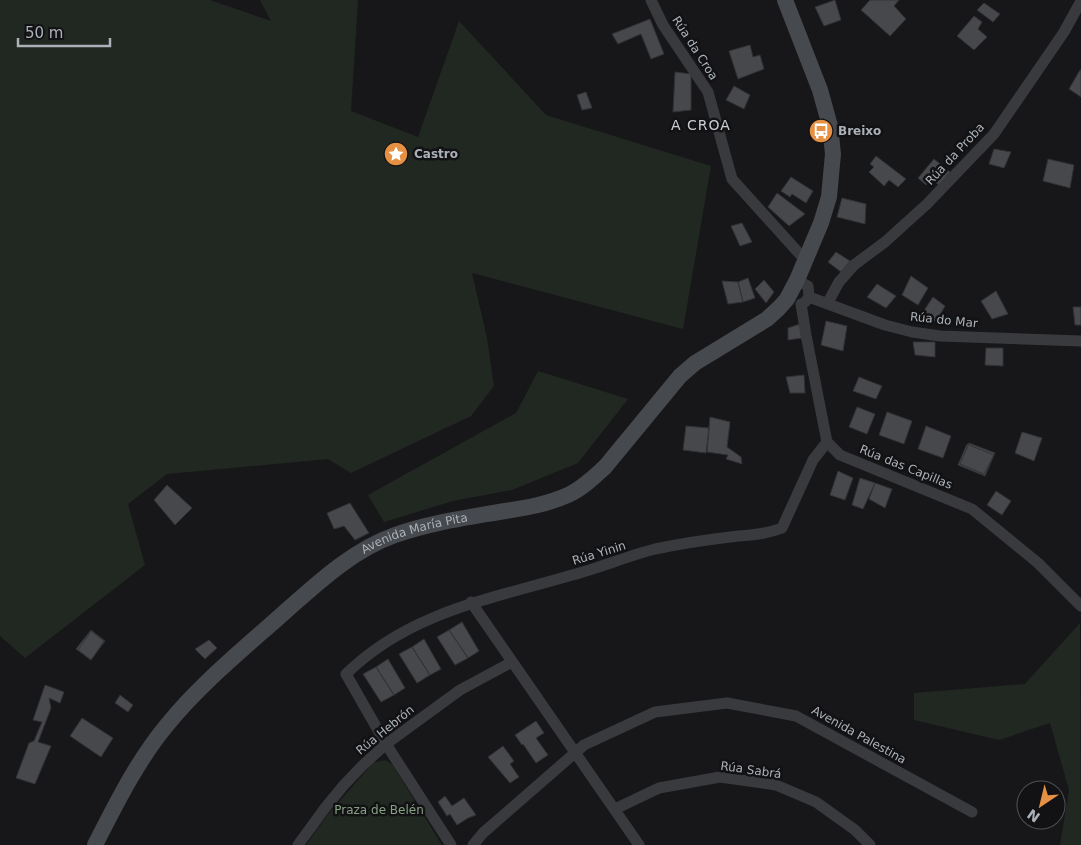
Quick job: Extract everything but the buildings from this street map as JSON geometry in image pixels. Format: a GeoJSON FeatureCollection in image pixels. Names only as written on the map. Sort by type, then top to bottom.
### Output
{"type":"FeatureCollection","features":[{"type":"Feature","properties":{"kind":"main road","name":"Avenida María Pita"},"geometry":{"type":"LineString","coordinates":[[94,845],[146,753],[166,726],[224,665],[336,569],[374,544],[395,535],[454,520],[538,506],[570,494],[605,467],[680,376],[695,363],[799,300],[798,280],[821,223],[829,197],[833,154],[830,126],[820,90],[785,0]]}},
{"type":"Feature","properties":{"kind":"street","name":"Rúa da Croa"},"geometry":{"type":"LineString","coordinates":[[651,0],[663,25],[708,92],[732,179],[806,261]]}},
{"type":"Feature","properties":{"kind":"street","name":"Rúa da Proba"},"geometry":{"type":"LineString","coordinates":[[826,304],[839,282],[854,265],[884,242],[927,204],[994,134],[1064,32],[1081,1]]}},
{"type":"Feature","properties":{"kind":"street","name":"Rúa do Mar"},"geometry":{"type":"LineString","coordinates":[[799,300],[826,304],[885,325],[912,332],[940,336],[1081,341]]}},
{"type":"Feature","properties":{"kind":"street"},"geometry":{"type":"LineString","coordinates":[[799,300],[827,442]]}},
{"type":"Feature","properties":{"kind":"street","name":"Rúa Yinin"},"geometry":{"type":"LineString","coordinates":[[386,744],[346,674],[359,661],[405,630],[471,602],[573,575],[655,549],[730,537],[771,533],[782,528],[813,460],[827,442]]}},
{"type":"Feature","properties":{"kind":"street","name":"Rúa das Capillas"},"geometry":{"type":"LineString","coordinates":[[827,442],[840,455],[972,508],[1038,563],[1081,606]]}},
{"type":"Feature","properties":{"kind":"street"},"geometry":{"type":"LineString","coordinates":[[471,602],[639,845]]}},
{"type":"Feature","properties":{"kind":"street","name":"Rúa Hebrón"},"geometry":{"type":"LineString","coordinates":[[298,845],[343,786],[386,744],[460,690],[512,662]]}},
{"type":"Feature","properties":{"kind":"street","name":"Avenida Palestina"},"geometry":{"type":"LineString","coordinates":[[473,845],[483,834],[584,746],[655,712],[727,703],[796,716],[972,812]]}},
{"type":"Feature","properties":{"kind":"street"},"geometry":{"type":"LineString","coordinates":[[386,744],[451,845]]}},
{"type":"Feature","properties":{"kind":"street","name":"Rúa Sabrá"},"geometry":{"type":"LineString","coordinates":[[615,809],[659,788],[720,777],[776,785],[816,802],[855,830],[870,845]]}},
{"type":"Feature","properties":{"kind":"green space"},"geometry":{"type":"Polygon","coordinates":[[[0,0],[210,0],[271,21],[260,0],[358,0],[351,111],[418,137],[459,21],[546,115],[711,166],[683,329],[472,273],[487,338],[494,386],[471,416],[351,473],[328,459],[167,474],[128,504],[145,565],[25,658],[0,636],[0,0]]]}},
{"type":"Feature","properties":{"kind":"green space"},"geometry":{"type":"Polygon","coordinates":[[[538,371],[628,399],[578,463],[512,490],[453,501],[384,522],[368,495],[516,413],[538,371]]]}},
{"type":"Feature","properties":{"kind":"green space"},"geometry":{"type":"Polygon","coordinates":[[[1080,623],[1081,845],[1060,845],[1062,830],[1066,830],[1066,808],[1069,790],[1050,723],[999,740],[914,720],[914,693],[1025,684],[1080,623]]]}},
{"type":"Feature","properties":{"kind":"green space","name":"Praza de Belén"},"geometry":{"type":"Polygon","coordinates":[[[385,760],[392,764],[442,845],[306,845],[329,813],[373,763],[385,760]]]}},
{"type":"Feature","properties":{"kind":"place","name":"Breixo"},"geometry":{"type":"Point","coordinates":[821,131]}},
{"type":"Feature","properties":{"kind":"place","name":"Castro"},"geometry":{"type":"Point","coordinates":[396,154]}},
{"type":"Feature","properties":{"kind":"district","name":"A CROA"},"geometry":{"type":"Point","coordinates":[701,125]}}]}
